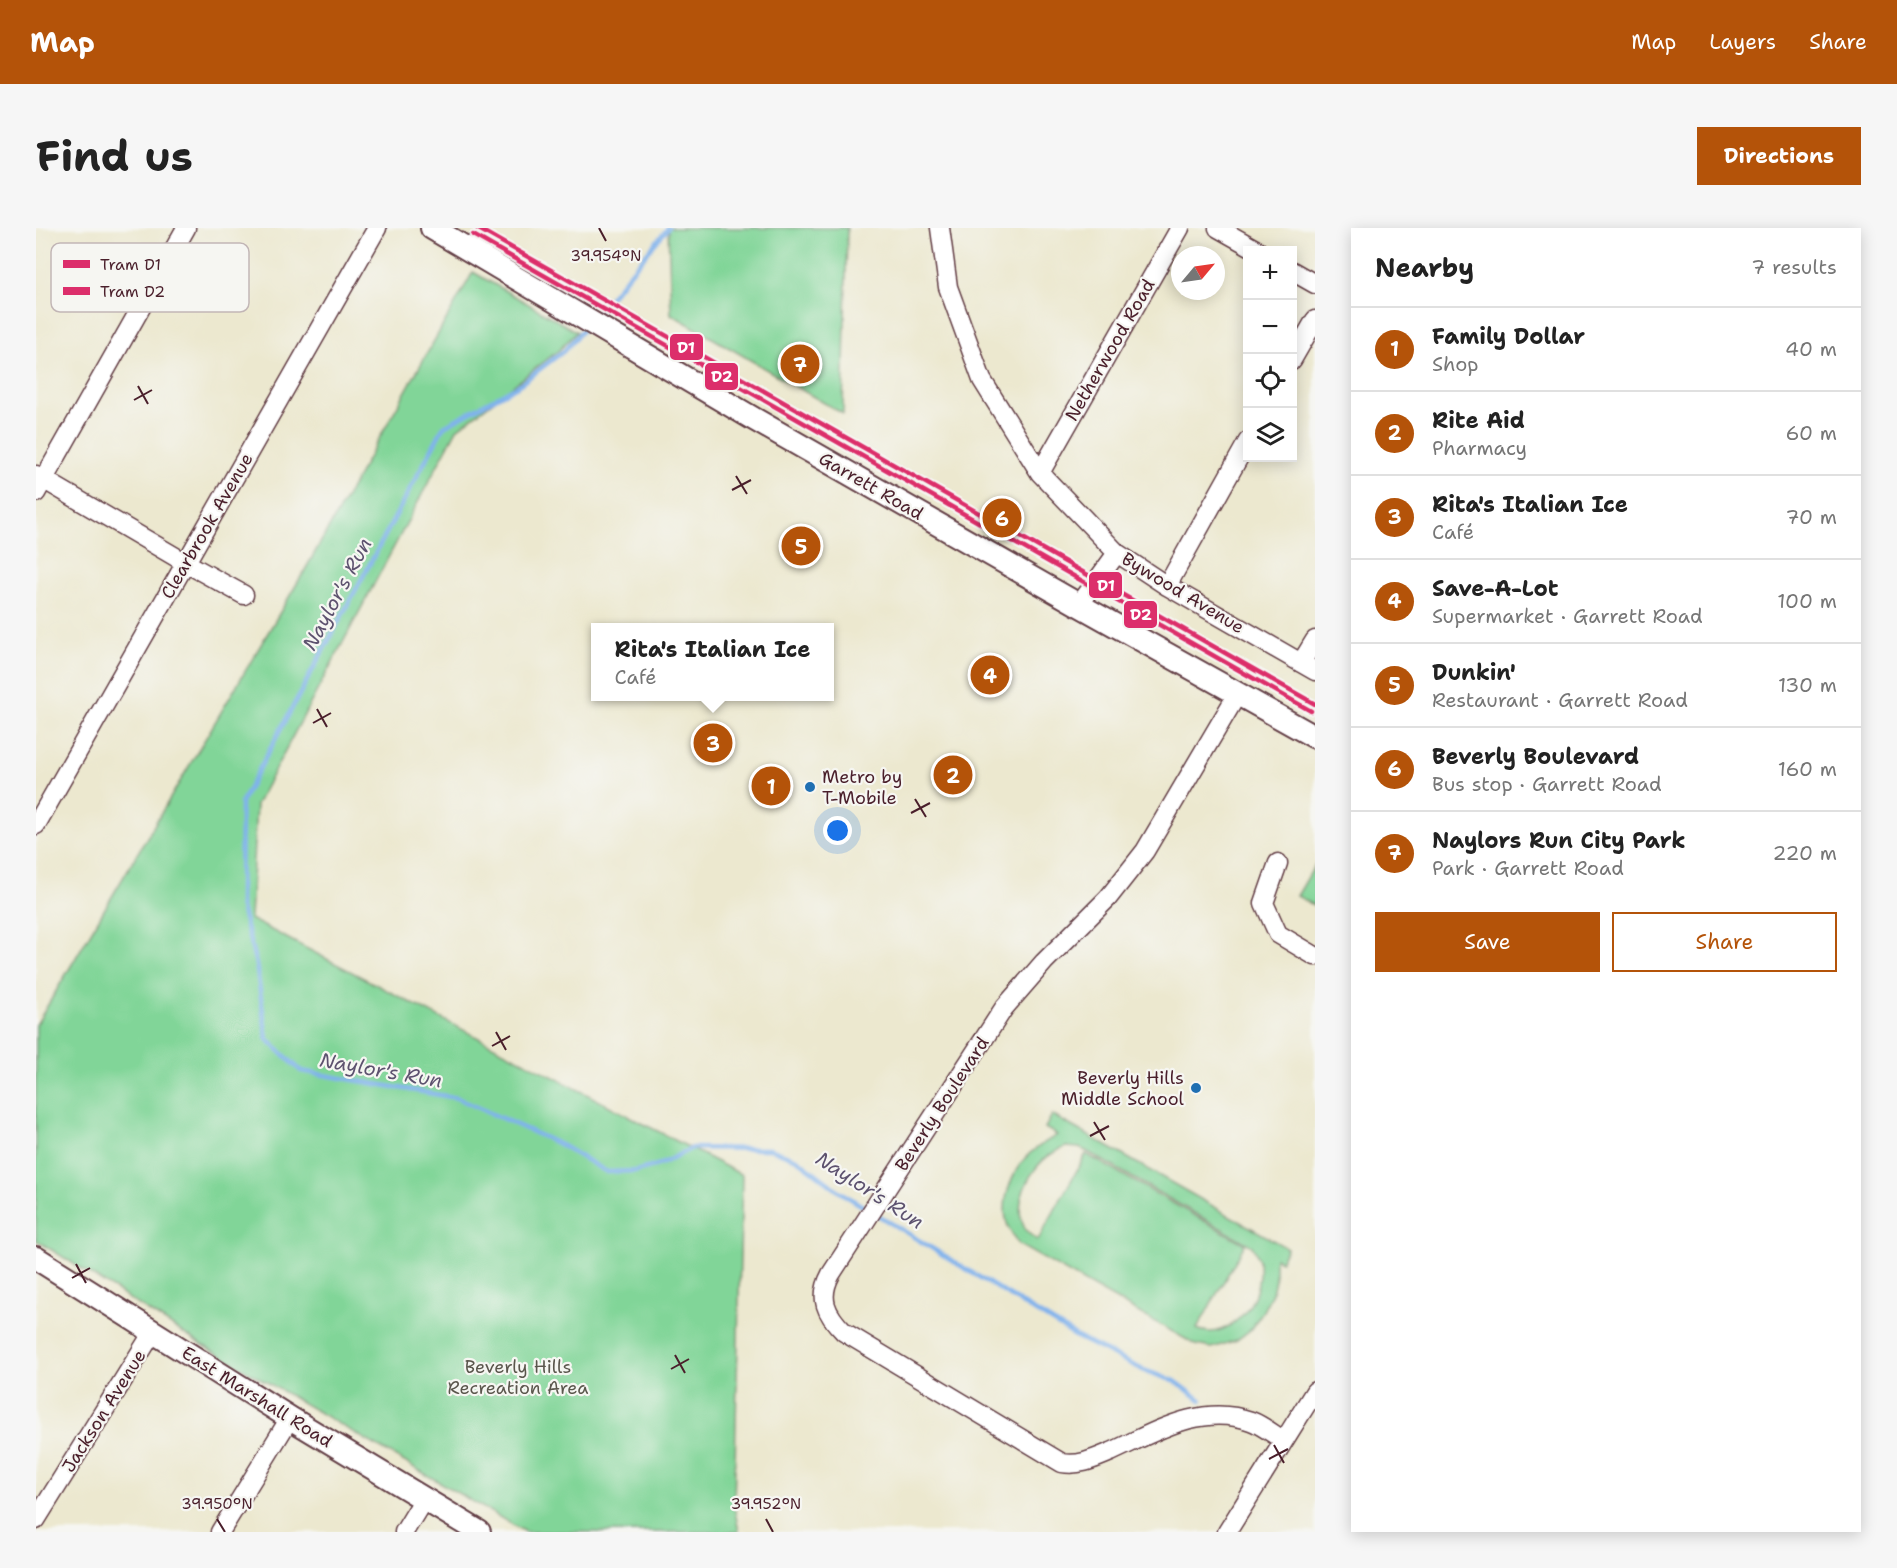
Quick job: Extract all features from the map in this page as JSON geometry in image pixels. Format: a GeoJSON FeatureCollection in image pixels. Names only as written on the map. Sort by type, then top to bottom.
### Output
{"type":"FeatureCollection","features":[{"type":"Feature","properties":{"kind":"main road","name":"Garrett Road"},"geometry":{"type":"LineString","coordinates":[[432,228],[695,385],[1315,737]]}},
{"type":"Feature","properties":{"kind":"main road","name":"East Marshall Road"},"geometry":{"type":"LineString","coordinates":[[36,1258],[290,1418],[479,1532]]}},
{"type":"Feature","properties":{"kind":"street"},"geometry":{"type":"LineString","coordinates":[[177,243],[186,228]]}},
{"type":"Feature","properties":{"kind":"street","name":"Clearbrook Avenue"},"geometry":{"type":"LineString","coordinates":[[36,825],[377,228]]}},
{"type":"Feature","properties":{"kind":"street"},"geometry":{"type":"LineString","coordinates":[[940,228],[948,287],[982,380],[1041,473]]}},
{"type":"Feature","properties":{"kind":"street","name":"Netherwood Road"},"geometry":{"type":"LineString","coordinates":[[1041,473],[1180,228]]}},
{"type":"Feature","properties":{"kind":"street"},"geometry":{"type":"LineString","coordinates":[[1218,228],[1250,246]]}},
{"type":"Feature","properties":{"kind":"street"},"geometry":{"type":"LineString","coordinates":[[1297,273],[1315,284]]}},
{"type":"Feature","properties":{"kind":"street"},"geometry":{"type":"LineString","coordinates":[[137,312],[39,482],[244,595]]}},
{"type":"Feature","properties":{"kind":"street"},"geometry":{"type":"LineString","coordinates":[[1296,354],[1315,320]]}},
{"type":"Feature","properties":{"kind":"street"},"geometry":{"type":"LineString","coordinates":[[1167,586],[1243,450]]}},
{"type":"Feature","properties":{"kind":"street","name":"Bywood Avenue"},"geometry":{"type":"LineString","coordinates":[[1041,473],[1117,553],[1167,586],[1308,667]]}},
{"type":"Feature","properties":{"kind":"street"},"geometry":{"type":"LineString","coordinates":[[1079,605],[1117,553]]}},
{"type":"Feature","properties":{"kind":"street"},"geometry":{"type":"LineString","coordinates":[[1308,667],[1315,640]]}},
{"type":"Feature","properties":{"kind":"street","name":"Beverly Boulevard"},"geometry":{"type":"LineString","coordinates":[[1238,693],[1145,851],[1108,898],[1044,962],[1004,1008],[825,1284],[823,1295],[833,1321],[844,1332],[1062,1463],[1074,1465],[1091,1460],[1188,1418],[1209,1414],[1252,1421],[1283,1440]]}},
{"type":"Feature","properties":{"kind":"street"},"geometry":{"type":"LineString","coordinates":[[1278,863],[1264,903],[1278,934],[1315,956]]}},
{"type":"Feature","properties":{"kind":"street","name":"Jackson Avenue"},"geometry":{"type":"LineString","coordinates":[[36,1520],[153,1332]]}},
{"type":"Feature","properties":{"kind":"street"},"geometry":{"type":"LineString","coordinates":[[1227,1532],[1315,1390]]}},
{"type":"Feature","properties":{"kind":"street"},"geometry":{"type":"LineString","coordinates":[[220,1532],[290,1418]]}},
{"type":"Feature","properties":{"kind":"street"},"geometry":{"type":"LineString","coordinates":[[404,1532],[424,1499]]}},
{"type":"Feature","properties":{"kind":"green space"},"geometry":{"type":"Polygon","coordinates":[[[668,228],[847,228],[843,414],[671,314],[668,228]]]}},
{"type":"Feature","properties":{"kind":"green space","name":"Beverly Hills Recreation Area"},"geometry":{"type":"Polygon","coordinates":[[[473,272],[577,332],[558,351],[457,429],[256,805],[250,919],[742,1175],[734,1506],[739,1532],[525,1532],[194,1340],[36,1240],[36,1025],[305,570],[473,272]]]}},
{"type":"Feature","properties":{"kind":"green space"},"geometry":{"type":"Polygon","coordinates":[[[1315,865],[1315,906],[1297,896],[1315,865]]]}},
{"type":"Feature","properties":{"kind":"green space"},"geometry":{"type":"Polygon","coordinates":[[[1052,1115],[1287,1248],[1281,1261],[1275,1258],[1272,1293],[1250,1330],[1237,1340],[1212,1348],[1196,1345],[1019,1245],[1007,1223],[1005,1203],[1012,1178],[1021,1163],[1037,1148],[1057,1135],[1045,1128],[1052,1115]],[[1066,1147],[1056,1151],[1034,1170],[1022,1195],[1020,1209],[1027,1232],[1038,1240],[1086,1154],[1245,1244],[1197,1329],[1206,1332],[1223,1329],[1239,1319],[1250,1305],[1258,1285],[1259,1261],[1252,1246],[1079,1148],[1066,1147]]]}},
{"type":"Feature","properties":{"kind":"waterway","name":"Naylor's Run"},"geometry":{"type":"LineString","coordinates":[[594,316],[668,228]]}},
{"type":"Feature","properties":{"kind":"waterway","name":"Naylor's Run"},"geometry":{"type":"LineString","coordinates":[[585,327],[565,350],[519,385],[444,426],[241,803],[240,904],[256,964],[267,1039],[301,1071],[457,1098],[561,1145],[607,1172],[636,1171],[661,1164],[692,1148],[770,1149],[797,1159],[840,1192],[869,1210]]}},
{"type":"Feature","properties":{"kind":"waterway","name":"Naylor's Run"},"geometry":{"type":"LineString","coordinates":[[876,1214],[1077,1337],[1143,1370],[1175,1381],[1201,1400]]}},
{"type":"Feature","properties":{"kind":"tram line","name":"D1"},"geometry":{"type":"LineString","coordinates":[[477,228],[1315,704]]}},
{"type":"Feature","properties":{"kind":"tram line","name":"D2"},"geometry":{"type":"LineString","coordinates":[[473,235],[1311,711]]}},
{"type":"Feature","properties":{"kind":"place","name":"Naylors Run City Park"},"geometry":{"type":"Point","coordinates":[800,364]}},
{"type":"Feature","properties":{"kind":"place","name":"Beverly Boulevard"},"geometry":{"type":"Point","coordinates":[1002,518]}},
{"type":"Feature","properties":{"kind":"place","name":"Dunkin'"},"geometry":{"type":"Point","coordinates":[801,546]}},
{"type":"Feature","properties":{"kind":"place","name":"Save-A-Lot"},"geometry":{"type":"Point","coordinates":[990,675]}},
{"type":"Feature","properties":{"kind":"place","name":"Rita's Italian Ice"},"geometry":{"type":"Point","coordinates":[713,743]}},
{"type":"Feature","properties":{"kind":"place","name":"Rite Aid"},"geometry":{"type":"Point","coordinates":[953,775]}},
{"type":"Feature","properties":{"kind":"place","name":"Family Dollar"},"geometry":{"type":"Point","coordinates":[771,786]}},
{"type":"Feature","properties":{"kind":"place","name":"Metro by T-Mobile"},"geometry":{"type":"Point","coordinates":[810,787]}},
{"type":"Feature","properties":{"kind":"place","name":"Beverly Hills Middle School"},"geometry":{"type":"Point","coordinates":[1196,1088]}}]}
